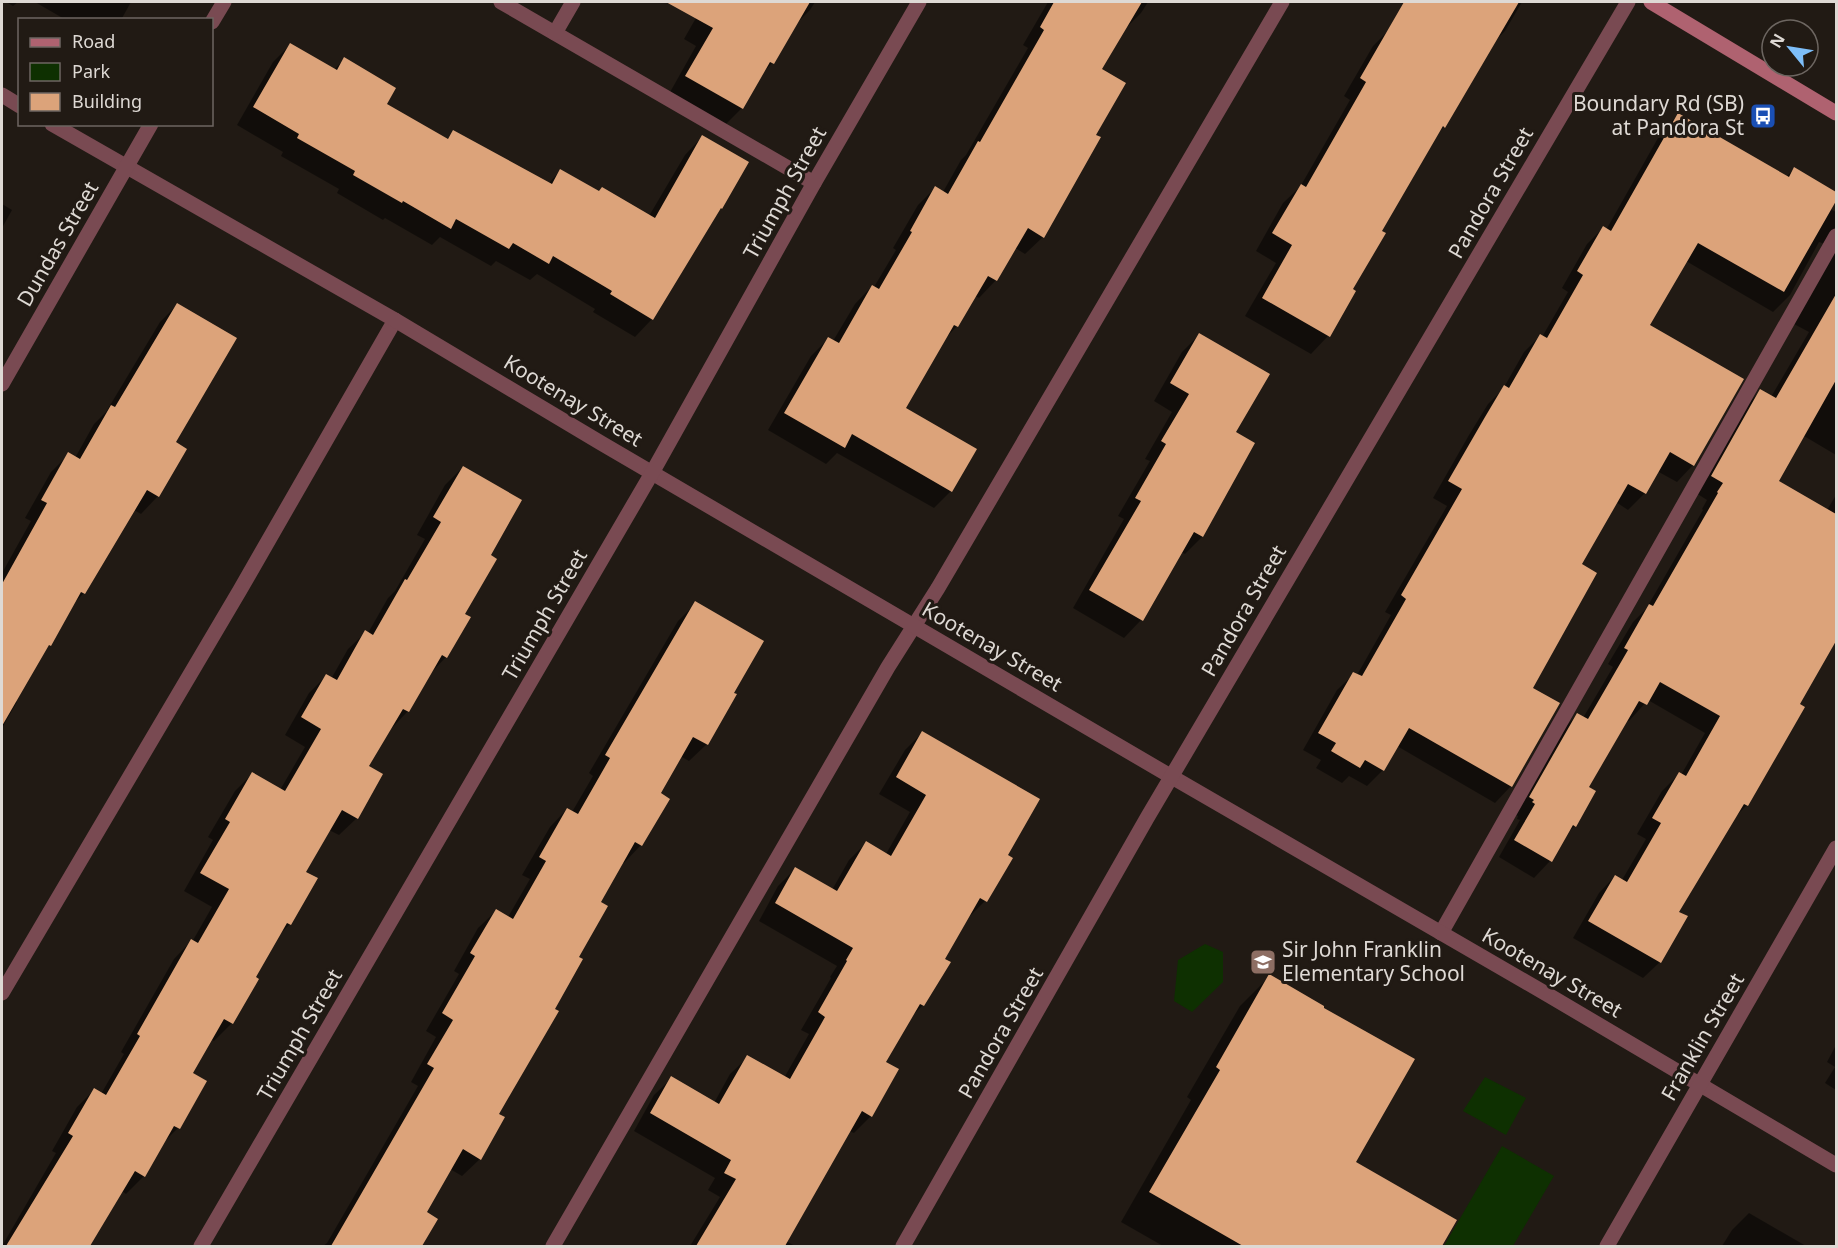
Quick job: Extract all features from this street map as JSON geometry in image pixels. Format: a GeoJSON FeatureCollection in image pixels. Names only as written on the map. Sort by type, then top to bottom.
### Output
{"type":"FeatureCollection","features":[{"type":"Feature","properties":{"kind":"street"},"geometry":{"type":"LineString","coordinates":[[213,20],[224,2]]}},
{"type":"Feature","properties":{"kind":"street"},"geometry":{"type":"LineString","coordinates":[[501,2],[814,183]]}},
{"type":"Feature","properties":{"kind":"street"},"geometry":{"type":"LineString","coordinates":[[555,33],[573,2]]}},
{"type":"Feature","properties":{"kind":"street","name":"Triumph Street"},"geometry":{"type":"LineString","coordinates":[[201,1246],[652,473],[814,183],[919,2]]}},
{"type":"Feature","properties":{"kind":"street"},"geometry":{"type":"LineString","coordinates":[[553,1246],[914,625],[1282,2]]}},
{"type":"Feature","properties":{"kind":"street","name":"Pandora Street"},"geometry":{"type":"LineString","coordinates":[[903,1246],[1172,777],[1628,2]]}},
{"type":"Feature","properties":{"kind":"street"},"geometry":{"type":"LineString","coordinates":[[1651,2],[1836,113]]}},
{"type":"Feature","properties":{"kind":"street"},"geometry":{"type":"LineString","coordinates":[[2,95],[18,105]]}},
{"type":"Feature","properties":{"kind":"street","name":"Kootenay Street"},"geometry":{"type":"LineString","coordinates":[[55,126],[395,320],[652,473],[1836,1165]]}},
{"type":"Feature","properties":{"kind":"street","name":"Dundas Street"},"geometry":{"type":"LineString","coordinates":[[2,384],[150,126]]}},
{"type":"Feature","properties":{"kind":"street"},"geometry":{"type":"LineString","coordinates":[[1441,933],[1836,236]]}},
{"type":"Feature","properties":{"kind":"street"},"geometry":{"type":"LineString","coordinates":[[2,993],[240,590],[395,320]]}},
{"type":"Feature","properties":{"kind":"street","name":"Franklin Street"},"geometry":{"type":"LineString","coordinates":[[1606,1246],[1836,848]]}},
{"type":"Feature","properties":{"kind":"green space"},"geometry":{"type":"Polygon","coordinates":[[[1205,944],[1223,952],[1223,982],[1192,1012],[1174,1001],[1178,960],[1205,944]]]}},
{"type":"Feature","properties":{"kind":"green space"},"geometry":{"type":"Polygon","coordinates":[[[1485,1077],[1526,1098],[1506,1135],[1463,1111],[1485,1077]]]}},
{"type":"Feature","properties":{"kind":"green space"},"geometry":{"type":"Polygon","coordinates":[[[1502,1146],[1554,1176],[1513,1246],[1444,1246],[1502,1146]]]}},
{"type":"Feature","properties":{"kind":"building"},"geometry":{"type":"Polygon","coordinates":[[[666,2],[810,2],[774,64],[770,62],[743,109],[685,76],[713,28],[666,2]]]}},
{"type":"Feature","properties":{"kind":"building"},"geometry":{"type":"Polygon","coordinates":[[[1054,2],[1142,2],[1102,69],[1126,83],[1096,135],[1101,137],[1044,238],[1028,228],[997,281],[988,276],[958,327],[954,325],[906,408],[977,449],[952,492],[852,434],[845,448],[784,413],[828,337],[839,343],[872,285],[879,289],[935,186],[948,194],[1044,30],[1040,27],[1054,2]]]}},
{"type":"Feature","properties":{"kind":"building"},"geometry":{"type":"Polygon","coordinates":[[[1404,2],[1519,2],[1382,231],[1386,233],[1353,289],[1356,291],[1330,337],[1262,298],[1292,245],[1272,233],[1301,184],[1306,187],[1366,82],[1360,78],[1404,2]]]}},
{"type":"Feature","properties":{"kind":"building"},"geometry":{"type":"Polygon","coordinates":[[[290,43],[337,70],[344,57],[396,88],[387,104],[448,139],[453,130],[552,184],[560,169],[599,191],[602,187],[655,218],[702,135],[749,162],[653,320],[610,294],[612,291],[553,256],[549,264],[513,243],[509,249],[456,219],[451,229],[403,201],[402,203],[353,175],[355,171],[297,138],[299,134],[253,107],[290,43]]]}},
{"type":"Feature","properties":{"kind":"building"},"geometry":{"type":"Polygon","coordinates":[[[1678,113],[1789,177],[1794,167],[1836,192],[1836,201],[1784,292],[1698,243],[1650,325],[1744,379],[1694,466],[1670,452],[1646,494],[1628,484],[1582,564],[1597,573],[1533,688],[1560,703],[1512,787],[1409,728],[1384,771],[1365,760],[1360,768],[1331,751],[1336,743],[1318,733],[1353,672],[1362,676],[1406,599],[1401,595],[1462,489],[1448,481],[1485,417],[1504,385],[1509,388],[1540,334],[1547,338],[1583,275],[1577,271],[1603,226],[1611,231],[1678,113]]]}},
{"type":"Feature","properties":{"kind":"building"},"geometry":{"type":"Polygon","coordinates":[[[1836,294],[1836,380],[1779,481],[1836,514],[1836,641],[1800,704],[1805,707],[1748,806],[1744,804],[1679,912],[1688,916],[1661,963],[1588,921],[1615,875],[1627,882],[1661,823],[1652,818],[1679,772],[1686,776],[1720,716],[1660,682],[1647,705],[1639,701],[1589,787],[1596,791],[1576,827],[1573,825],[1552,862],[1514,840],[1535,804],[1532,802],[1534,800],[1529,797],[1577,713],[1588,719],[1628,650],[1624,648],[1649,604],[1653,606],[1718,493],[1723,483],[1711,476],[1760,389],[1776,398],[1836,294]]]}},
{"type":"Feature","properties":{"kind":"building"},"geometry":{"type":"Polygon","coordinates":[[[177,303],[237,338],[176,442],[187,449],[159,497],[147,490],[85,594],[81,592],[2,726],[2,584],[47,503],[41,500],[68,452],[80,459],[111,405],[115,407],[177,303]]]}},
{"type":"Feature","properties":{"kind":"building"},"geometry":{"type":"Polygon","coordinates":[[[1199,333],[1270,374],[1236,432],[1255,443],[1203,537],[1194,532],[1143,621],[1089,590],[1141,501],[1135,498],[1166,444],[1161,441],[1189,394],[1170,383],[1199,333]]]}},
{"type":"Feature","properties":{"kind":"building"},"geometry":{"type":"Polygon","coordinates":[[[463,466],[522,500],[491,555],[497,559],[465,614],[471,617],[447,658],[442,655],[409,712],[403,709],[369,766],[383,774],[358,819],[342,810],[306,872],[318,878],[291,925],[287,923],[256,977],[259,979],[233,1024],[224,1019],[193,1073],[207,1081],[180,1129],[174,1126],[145,1177],[135,1171],[90,1246],[6,1246],[73,1136],[68,1133],[94,1088],[106,1095],[140,1036],[137,1034],[191,939],[198,943],[229,889],[200,873],[230,822],[225,819],[252,772],[285,791],[321,729],[301,717],[326,674],[337,680],[365,630],[373,635],[441,522],[433,517],[463,466]]]}},
{"type":"Feature","properties":{"kind":"building"},"geometry":{"type":"Polygon","coordinates":[[[695,601],[764,641],[708,745],[693,737],[661,793],[670,799],[642,846],[635,842],[601,902],[608,906],[579,957],[583,959],[555,1009],[559,1011],[499,1114],[505,1117],[481,1160],[463,1149],[427,1212],[438,1219],[422,1246],[331,1246],[434,1068],[427,1064],[453,1020],[442,1013],[475,956],[470,953],[496,909],[513,919],[546,861],[539,857],[567,808],[578,814],[610,758],[605,755],[695,601]]]}},
{"type":"Feature","properties":{"kind":"building"},"geometry":{"type":"Polygon","coordinates":[[[922,731],[1040,799],[1008,855],[1013,858],[987,902],[980,898],[945,959],[951,962],[924,1006],[920,1004],[886,1062],[899,1069],[872,1117],[862,1111],[785,1246],[696,1246],[736,1179],[724,1173],[731,1160],[650,1113],[671,1076],[719,1104],[747,1055],[790,1079],[825,1017],[818,1012],[853,948],[775,903],[795,867],[837,891],[866,841],[891,856],[926,795],[896,777],[922,731]]]}},
{"type":"Feature","properties":{"kind":"building"},"geometry":{"type":"Polygon","coordinates":[[[1269,974],[1415,1059],[1356,1162],[1457,1220],[1442,1246],[1243,1246],[1149,1192],[1220,1070],[1216,1067],[1269,974]]]}},
{"type":"Feature","properties":{"kind":"place","name":"Boundary Rd (SB) at Pandora St"},"geometry":{"type":"Point","coordinates":[1763,116]}},
{"type":"Feature","properties":{"kind":"place","name":"Sir John Franklin Elementary School"},"geometry":{"type":"Point","coordinates":[1263,962]}}]}
